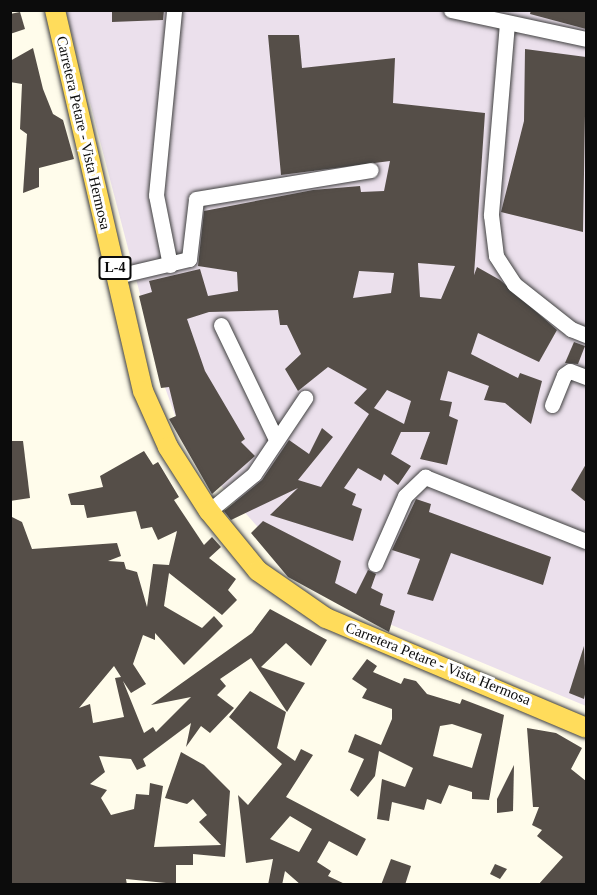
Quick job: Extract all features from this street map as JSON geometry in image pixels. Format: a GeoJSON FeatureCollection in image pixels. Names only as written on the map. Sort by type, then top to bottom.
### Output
{"type":"FeatureCollection","features":[{"type":"Feature","properties":{"kind":"main road","name":"Carretera Petare - Vista Hermosa"},"geometry":{"type":"LineString","coordinates":[[55,10],[152,415],[209,511],[258,571],[326,618],[586,728]]}},
{"type":"Feature","properties":{"kind":"street"},"geometry":{"type":"LineString","coordinates":[[170,265],[156,195],[174,10]]}},
{"type":"Feature","properties":{"kind":"street"},"geometry":{"type":"LineString","coordinates":[[451,10],[586,39]]}},
{"type":"Feature","properties":{"kind":"street"},"geometry":{"type":"LineString","coordinates":[[507,23],[491,215],[496,256],[514,284],[571,329],[586,335]]}},
{"type":"Feature","properties":{"kind":"street"},"geometry":{"type":"LineString","coordinates":[[117,276],[189,259],[196,199],[371,170]]}},
{"type":"Feature","properties":{"kind":"street"},"geometry":{"type":"LineString","coordinates":[[221,325],[275,437]]}},
{"type":"Feature","properties":{"kind":"street"},"geometry":{"type":"LineString","coordinates":[[552,405],[564,375],[570,371],[586,377]]}},
{"type":"Feature","properties":{"kind":"street"},"geometry":{"type":"LineString","coordinates":[[209,511],[254,474],[275,437],[305,398]]}},
{"type":"Feature","properties":{"kind":"street"},"geometry":{"type":"LineString","coordinates":[[375,564],[405,496],[425,477],[586,541]]}},
{"type":"Feature","properties":{"kind":"shaded area"},"geometry":{"type":"Polygon","coordinates":[[[66,11],[586,11],[586,706],[382,621],[297,571],[199,461],[180,429],[163,382],[66,11]]]}},
{"type":"Feature","properties":{"kind":"building"},"geometry":{"type":"Polygon","coordinates":[[[112,10],[164,10],[163,20],[112,22],[112,10]]]}},
{"type":"Feature","properties":{"kind":"building"},"geometry":{"type":"Polygon","coordinates":[[[531,10],[586,10],[586,29],[530,14],[531,10]]]}},
{"type":"Feature","properties":{"kind":"building"},"geometry":{"type":"Polygon","coordinates":[[[20,12],[25,29],[10,34],[10,14],[20,12]]]}},
{"type":"Feature","properties":{"kind":"building"},"geometry":{"type":"Polygon","coordinates":[[[268,35],[299,35],[302,68],[395,58],[393,103],[485,113],[474,275],[477,267],[500,280],[557,330],[539,362],[478,333],[471,354],[518,378],[520,373],[542,381],[531,424],[505,403],[484,400],[489,386],[448,371],[440,400],[452,402],[449,416],[458,420],[447,465],[420,459],[430,432],[401,432],[391,454],[411,466],[398,485],[384,474],[381,481],[358,468],[344,488],[356,494],[352,505],[362,509],[353,541],[270,515],[298,488],[231,520],[224,511],[262,480],[289,440],[309,454],[322,428],[333,437],[298,480],[321,487],[369,414],[354,403],[367,389],[328,367],[298,391],[285,369],[301,354],[287,325],[280,325],[278,310],[209,312],[187,319],[205,371],[245,439],[241,442],[255,456],[212,494],[169,419],[176,416],[169,387],[161,388],[139,296],[152,292],[149,281],[200,269],[208,296],[238,291],[237,272],[198,266],[204,211],[313,190],[360,186],[361,192],[384,191],[390,161],[281,175],[268,35]],[[418,263],[420,297],[441,299],[455,266],[418,263]],[[359,271],[353,298],[391,293],[394,273],[359,271]],[[387,390],[374,408],[404,424],[411,401],[387,390]]]}},
{"type":"Feature","properties":{"kind":"building"},"geometry":{"type":"Polygon","coordinates":[[[33,48],[43,89],[53,114],[63,120],[74,159],[39,168],[39,187],[23,193],[27,134],[20,129],[22,84],[10,82],[10,61],[33,48]]]}},
{"type":"Feature","properties":{"kind":"building"},"geometry":{"type":"Polygon","coordinates":[[[525,49],[586,57],[583,232],[501,212],[524,121],[525,49]]]}},
{"type":"Feature","properties":{"kind":"building"},"geometry":{"type":"Polygon","coordinates":[[[574,342],[585,346],[578,364],[565,363],[574,342]]]}},
{"type":"Feature","properties":{"kind":"building"},"geometry":{"type":"Polygon","coordinates":[[[10,441],[23,441],[30,498],[10,501],[10,441]]]}},
{"type":"Feature","properties":{"kind":"building"},"geometry":{"type":"Polygon","coordinates":[[[144,451],[153,465],[158,462],[179,497],[174,500],[204,545],[212,537],[221,547],[209,558],[236,579],[228,590],[237,600],[222,615],[169,573],[164,606],[202,628],[214,616],[223,626],[184,665],[155,633],[155,640],[143,635],[133,664],[146,684],[131,693],[123,681],[144,733],[153,727],[156,732],[191,697],[151,705],[252,633],[270,609],[327,640],[311,666],[286,643],[261,667],[305,683],[287,712],[251,658],[220,679],[226,686],[217,695],[234,708],[210,733],[201,726],[186,747],[191,723],[143,759],[146,766],[137,770],[131,759],[99,756],[105,772],[90,784],[107,790],[101,798],[111,815],[134,809],[136,794],[149,795],[150,783],[163,786],[154,847],[221,845],[199,822],[207,815],[193,799],[187,804],[165,798],[181,752],[204,765],[230,791],[225,857],[193,854],[193,865],[176,865],[176,884],[126,879],[127,885],[10,885],[10,516],[22,522],[32,549],[117,543],[121,556],[108,561],[124,562],[126,569],[137,572],[147,607],[153,564],[169,565],[177,531],[158,540],[152,527],[141,529],[136,511],[87,518],[84,505],[71,505],[68,494],[103,487],[100,476],[144,451]],[[114,666],[79,708],[90,704],[93,723],[124,717],[115,678],[121,677],[114,666]]]}},
{"type":"Feature","properties":{"kind":"building"},"geometry":{"type":"Polygon","coordinates":[[[586,464],[586,502],[571,490],[586,464]]]}},
{"type":"Feature","properties":{"kind":"building"},"geometry":{"type":"Polygon","coordinates":[[[416,499],[431,504],[429,512],[551,557],[543,585],[451,553],[433,601],[407,594],[420,559],[392,550],[416,499]]]}},
{"type":"Feature","properties":{"kind":"building"},"geometry":{"type":"Polygon","coordinates":[[[263,521],[341,561],[335,583],[356,594],[368,570],[376,574],[371,588],[383,594],[380,605],[395,611],[389,632],[288,577],[251,533],[263,521]]]}},
{"type":"Feature","properties":{"kind":"building"},"geometry":{"type":"Polygon","coordinates":[[[584,646],[586,690],[584,699],[569,693],[584,646]]]}},
{"type":"Feature","properties":{"kind":"building"},"geometry":{"type":"Polygon","coordinates":[[[367,659],[377,666],[373,672],[401,684],[404,678],[416,681],[427,694],[460,704],[462,699],[504,715],[489,800],[472,799],[472,792],[449,785],[441,804],[427,799],[424,810],[392,802],[389,821],[377,819],[382,779],[405,787],[413,768],[379,751],[375,776],[358,797],[350,790],[364,759],[348,752],[355,734],[381,745],[392,719],[392,709],[362,698],[367,689],[352,679],[367,659]],[[452,724],[440,726],[433,756],[472,768],[482,734],[452,724]]]}},
{"type":"Feature","properties":{"kind":"building"},"geometry":{"type":"Polygon","coordinates":[[[250,691],[286,712],[277,748],[295,761],[301,749],[313,755],[286,797],[366,839],[357,856],[329,841],[317,862],[331,871],[328,876],[347,885],[301,885],[285,871],[282,885],[268,885],[273,859],[246,863],[238,795],[248,805],[282,764],[229,717],[250,691]],[[290,816],[270,839],[299,852],[312,829],[290,816]]]}},
{"type":"Feature","properties":{"kind":"building"},"geometry":{"type":"Polygon","coordinates":[[[527,728],[556,733],[582,748],[571,769],[586,781],[586,885],[538,885],[563,857],[537,836],[542,830],[532,825],[539,807],[533,807],[527,728]]]}},
{"type":"Feature","properties":{"kind":"building"},"geometry":{"type":"Polygon","coordinates":[[[514,765],[513,811],[497,813],[497,799],[514,765]]]}},
{"type":"Feature","properties":{"kind":"building"},"geometry":{"type":"Polygon","coordinates":[[[391,859],[411,866],[405,885],[381,885],[391,859]]]}},
{"type":"Feature","properties":{"kind":"building"},"geometry":{"type":"Polygon","coordinates":[[[495,864],[507,869],[500,879],[490,874],[495,864]]]}}]}
